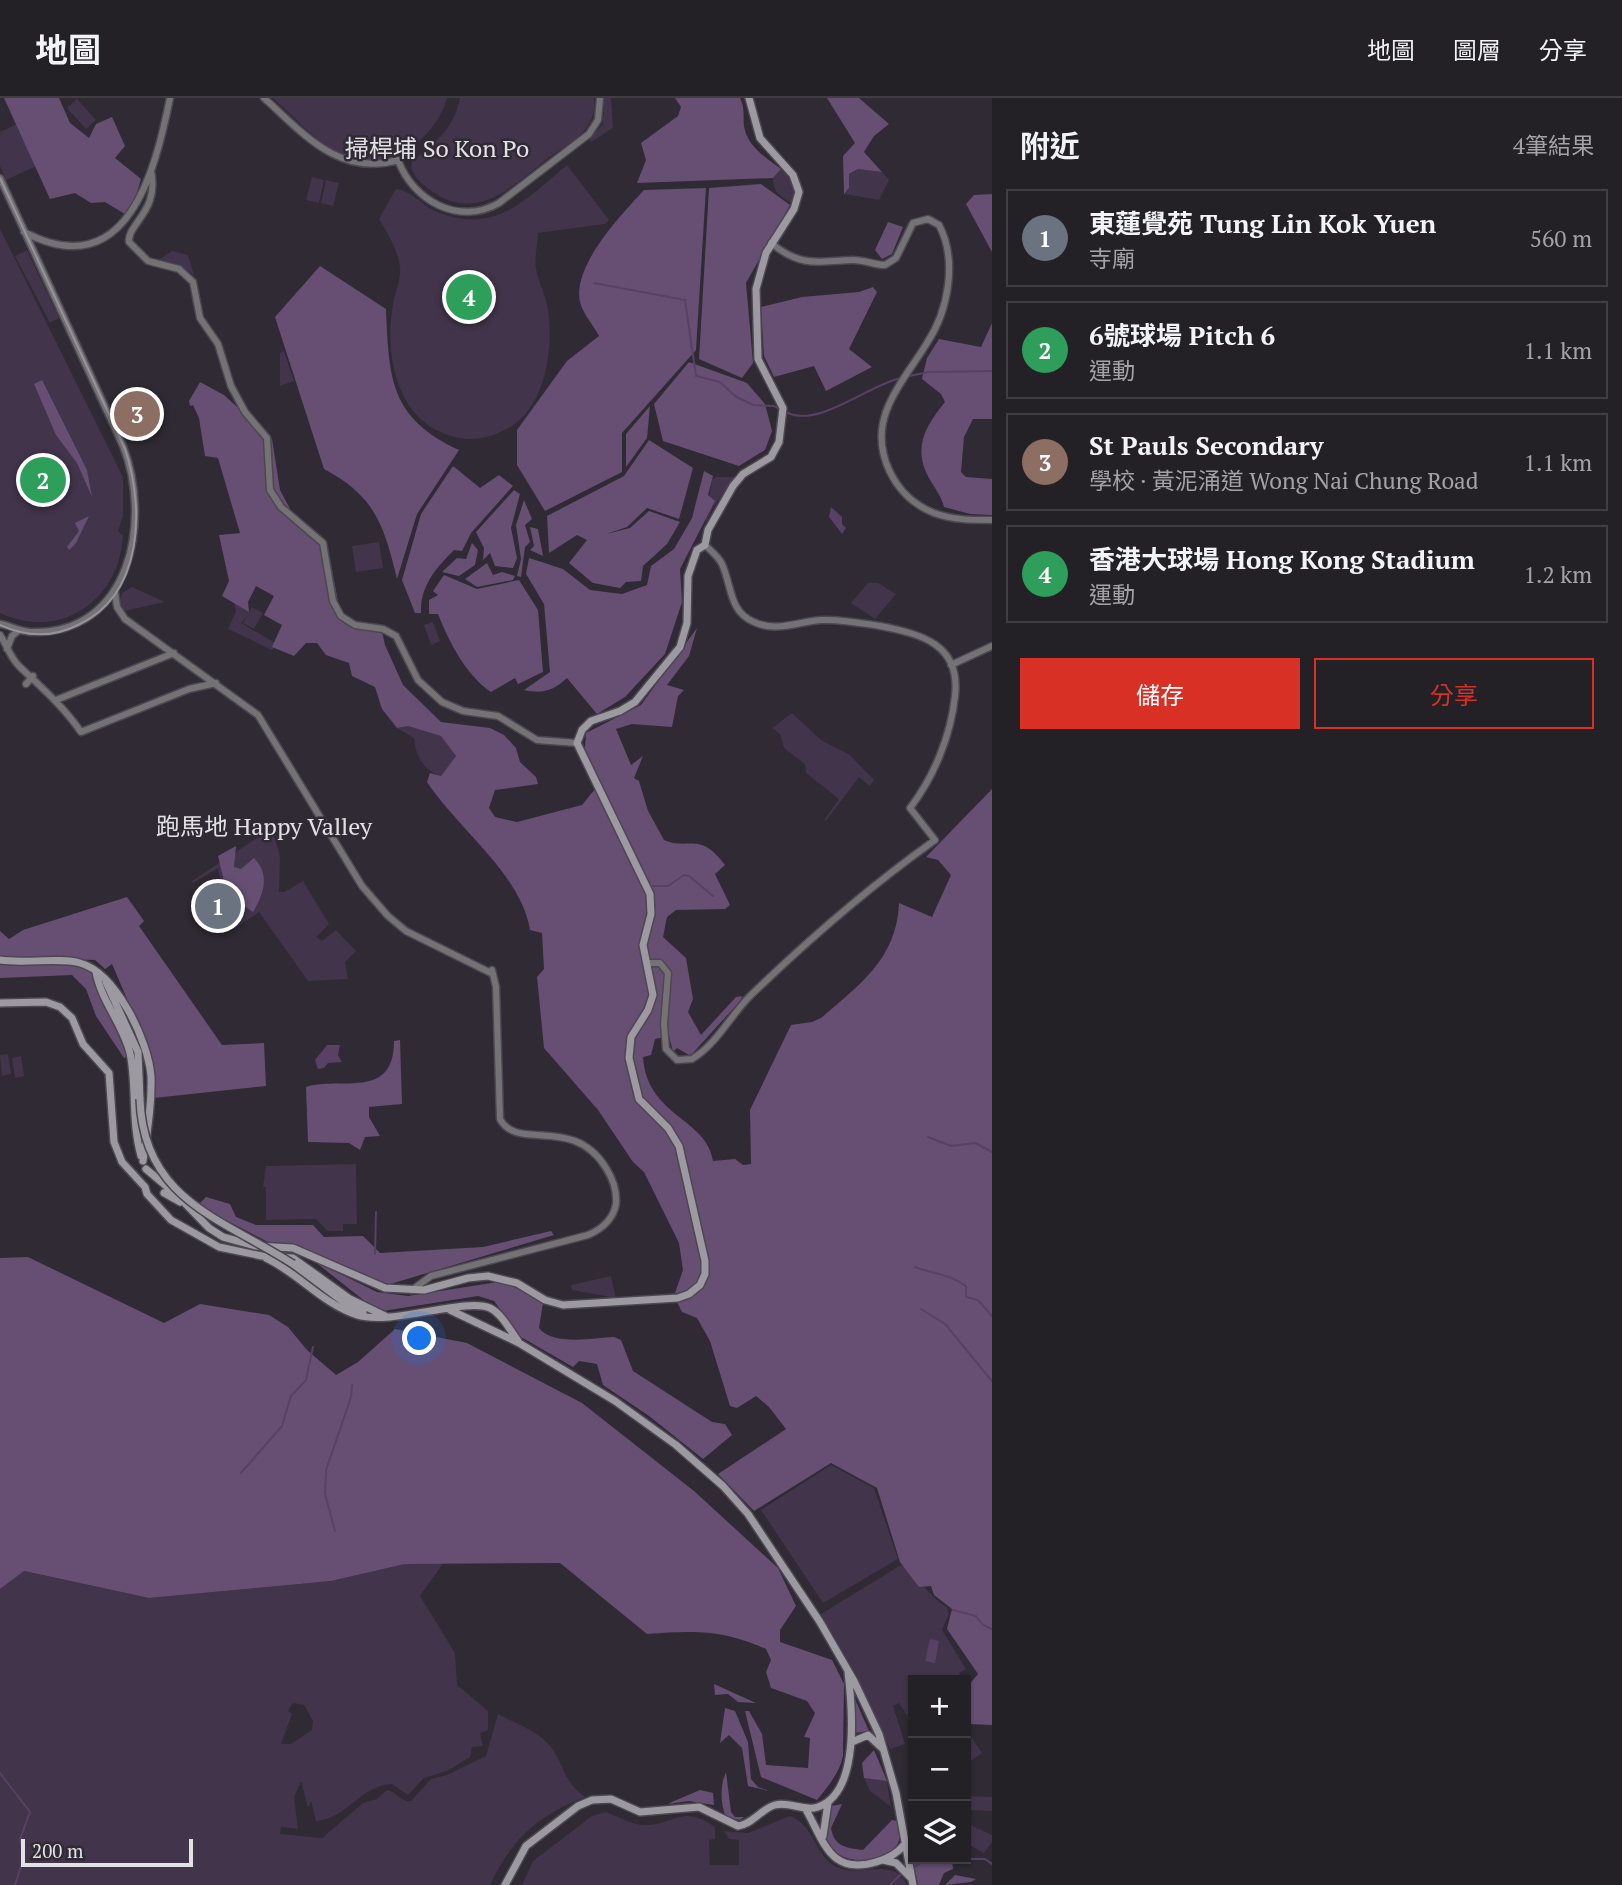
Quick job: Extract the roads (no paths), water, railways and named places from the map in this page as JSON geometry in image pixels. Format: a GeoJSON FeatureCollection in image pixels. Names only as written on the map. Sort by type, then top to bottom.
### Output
{"type":"FeatureCollection","features":[{"type":"Feature","properties":{"kind":"main road"},"geometry":{"type":"LineString","coordinates":[[0,1003],[46,1002],[60,1007],[72,1018],[81,1042],[109,1073],[114,1142],[133,1176],[189,1208],[209,1228],[223,1237],[256,1245],[293,1248],[385,1288],[434,1289],[468,1278],[488,1276],[517,1283],[549,1302],[577,1305],[678,1298],[689,1294],[701,1283],[705,1261],[680,1151],[668,1128],[641,1102],[632,1077],[630,1041],[648,1010],[653,995],[643,940],[651,914],[650,894],[577,743],[582,730],[591,721],[620,711],[635,702],[680,647],[686,631],[690,568],[697,550],[705,545],[710,527],[733,486],[743,474],[775,452],[784,411],[780,397],[761,370],[757,352],[757,282],[771,243],[794,209],[799,192],[793,175],[760,138],[749,98]]}},
{"type":"Feature","properties":{"kind":"main road"},"geometry":{"type":"LineString","coordinates":[[0,960],[75,962],[114,986],[144,1049],[150,1072],[148,1125],[143,1161]]}},
{"type":"Feature","properties":{"kind":"main road"},"geometry":{"type":"LineString","coordinates":[[101,976],[98,985],[130,1053],[133,1116],[143,1161],[160,1191],[171,1220],[219,1247],[262,1256],[293,1258],[350,1299],[384,1316]]}},
{"type":"Feature","properties":{"kind":"main road"},"geometry":{"type":"LineString","coordinates":[[101,976],[138,1052],[140,1106],[147,1139],[173,1186],[195,1207],[282,1257],[354,1308],[384,1316]]}},
{"type":"Feature","properties":{"kind":"main road"},"geometry":{"type":"LineString","coordinates":[[146,1169],[147,1194],[160,1191]]}},
{"type":"Feature","properties":{"kind":"main road"},"geometry":{"type":"LineString","coordinates":[[262,1256],[298,1275],[353,1314],[384,1316],[479,1306],[489,1308],[500,1317],[519,1343]]}},
{"type":"Feature","properties":{"kind":"main road"},"geometry":{"type":"LineString","coordinates":[[450,1310],[494,1329],[615,1401],[676,1445],[723,1486],[761,1531],[848,1671],[879,1734],[895,1790],[913,1885]]}},
{"type":"Feature","properties":{"kind":"main road"},"geometry":{"type":"LineString","coordinates":[[494,1329],[499,1326],[500,1317]]}},
{"type":"Feature","properties":{"kind":"main road"},"geometry":{"type":"LineString","coordinates":[[823,1839],[822,1810],[848,1768],[852,1742],[848,1671]]}},
{"type":"Feature","properties":{"kind":"main road"},"geometry":{"type":"LineString","coordinates":[[852,1742],[868,1735],[882,1749]]}},
{"type":"Feature","properties":{"kind":"main road"},"geometry":{"type":"LineString","coordinates":[[505,1885],[524,1849],[588,1801],[611,1799],[640,1812],[699,1807],[736,1826],[745,1825],[777,1805],[822,1810]]}},
{"type":"Feature","properties":{"kind":"main road"},"geometry":{"type":"LineString","coordinates":[[805,1808],[828,1851],[842,1863],[861,1865],[882,1860],[904,1845]]}},
{"type":"Feature","properties":{"kind":"main road"},"geometry":{"type":"LineString","coordinates":[[882,1860],[908,1869]]}},
{"type":"Feature","properties":{"kind":"street"},"geometry":{"type":"LineString","coordinates":[[24,232],[38,238],[72,245],[114,232],[134,212],[151,171],[170,98]]}},
{"type":"Feature","properties":{"kind":"street"},"geometry":{"type":"LineString","coordinates":[[264,98],[312,142],[333,156],[366,165],[398,160],[412,187],[432,203],[456,211],[488,208],[513,193],[589,134],[598,120],[600,98]]}},
{"type":"Feature","properties":{"kind":"street"},"geometry":{"type":"LineString","coordinates":[[151,171],[151,201],[128,240],[152,263],[176,268],[189,277],[195,289],[199,315],[218,344],[229,379],[243,409],[267,438],[270,449],[267,478],[274,497],[284,510],[316,534],[324,546],[333,601],[338,613],[355,625],[379,628],[396,636],[418,680],[442,702],[468,712],[498,716],[533,738],[577,743]]}},
{"type":"Feature","properties":{"kind":"street"},"geometry":{"type":"LineString","coordinates":[[0,178],[123,446],[131,469],[134,498],[132,552],[115,590],[92,614],[70,625],[46,631],[19,630],[0,624]]}},
{"type":"Feature","properties":{"kind":"street"},"geometry":{"type":"LineString","coordinates":[[771,243],[805,261],[824,264],[863,261],[883,265],[892,263],[898,256],[909,227],[919,219],[931,219],[939,225],[949,279],[932,336],[889,405],[882,425],[883,451],[891,475],[907,496],[930,511],[954,518],[992,520]]}},
{"type":"Feature","properties":{"kind":"street"},"geometry":{"type":"LineString","coordinates":[[32,250],[38,238]]}},
{"type":"Feature","properties":{"kind":"street"},"geometry":{"type":"LineString","coordinates":[[647,963],[660,963],[668,973],[664,1024],[666,1049],[677,1060],[692,1059],[748,998],[791,958],[878,881],[935,840],[910,808],[932,770],[950,728],[956,690],[951,665],[937,646],[911,632],[836,620],[778,627],[752,622],[737,609],[721,562],[705,545]]}},
{"type":"Feature","properties":{"kind":"street"},"geometry":{"type":"LineString","coordinates":[[115,590],[117,607],[125,619],[251,708],[264,722],[362,886],[388,916],[406,931],[492,969],[499,1030],[498,1109],[503,1126],[515,1134],[565,1136],[590,1149],[612,1180],[616,1195],[613,1213],[603,1228],[588,1235],[431,1276],[412,1290]]}},
{"type":"Feature","properties":{"kind":"street"},"geometry":{"type":"LineString","coordinates":[[4,646],[19,630]]}},
{"type":"Feature","properties":{"kind":"street"},"geometry":{"type":"LineString","coordinates":[[0,635],[4,646],[19,666],[33,676],[56,700],[81,732],[189,689],[216,683]]}},
{"type":"Feature","properties":{"kind":"street"},"geometry":{"type":"LineString","coordinates":[[951,665],[992,646]]}},
{"type":"Feature","properties":{"kind":"street"},"geometry":{"type":"LineString","coordinates":[[56,700],[174,653]]}},
{"type":"Feature","properties":{"kind":"street"},"geometry":{"type":"LineString","coordinates":[[189,689],[197,679],[193,667]]}},
{"type":"Feature","properties":{"kind":"street"},"geometry":{"type":"LineString","coordinates":[[26,684],[33,676]]}},
{"type":"Feature","properties":{"kind":"waterway"},"geometry":{"type":"LineString","coordinates":[[594,283],[685,300],[696,376],[720,382],[735,396],[753,405],[774,406],[781,410]]}},
{"type":"Feature","properties":{"kind":"waterway"},"geometry":{"type":"LineString","coordinates":[[909,376],[929,372],[992,371]]}},
{"type":"Feature","properties":{"kind":"waterway"},"geometry":{"type":"LineString","coordinates":[[786,412],[799,416],[828,411],[901,378]]}},
{"type":"Feature","properties":{"kind":"waterway"},"geometry":{"type":"LineString","coordinates":[[653,886],[668,886],[684,875],[689,876],[713,896]]}},
{"type":"Feature","properties":{"kind":"waterway"},"geometry":{"type":"LineString","coordinates":[[928,1137],[951,1146],[975,1143],[992,1152]]}},
{"type":"Feature","properties":{"kind":"waterway"},"geometry":{"type":"LineString","coordinates":[[375,1254],[376,1212]]}},
{"type":"Feature","properties":{"kind":"waterway"},"geometry":{"type":"LineString","coordinates":[[915,1267],[960,1282],[966,1286],[966,1297],[978,1300],[992,1316]]}},
{"type":"Feature","properties":{"kind":"waterway"},"geometry":{"type":"LineString","coordinates":[[921,1309],[945,1324],[992,1381]]}},
{"type":"Feature","properties":{"kind":"waterway"},"geometry":{"type":"LineString","coordinates":[[241,1473],[282,1426],[291,1396],[306,1380],[313,1347]]}},
{"type":"Feature","properties":{"kind":"waterway"},"geometry":{"type":"LineString","coordinates":[[335,1531],[325,1494],[326,1470],[351,1397],[352,1385]]}},
{"type":"Feature","properties":{"kind":"waterway"},"geometry":{"type":"LineString","coordinates":[[953,1610],[976,1616],[983,1625],[992,1629]]}},
{"type":"Feature","properties":{"kind":"waterway"},"geometry":{"type":"LineString","coordinates":[[0,1773],[30,1812],[20,1839],[24,1857],[15,1885]]}},
{"type":"Feature","properties":{"kind":"waterway"},"geometry":{"type":"LineString","coordinates":[[971,1859],[985,1859],[992,1864]]}},
{"type":"Feature","properties":{"kind":"waterway"},"geometry":{"type":"LineString","coordinates":[[913,1868],[919,1864]]}},
{"type":"Feature","properties":{"kind":"waterway"},"geometry":{"type":"LineString","coordinates":[[890,1885],[902,1873]]}},
{"type":"Feature","properties":{"kind":"tram line"},"geometry":{"type":"LineString","coordinates":[[0,178],[125,449],[135,498],[136,523],[127,572],[116,593],[100,611],[78,625],[49,634],[29,634],[0,625]]}},
{"type":"Feature","properties":{"kind":"place","name":"香港大球場 Hong Kong Stadium"},"geometry":{"type":"Point","coordinates":[469,297]}},
{"type":"Feature","properties":{"kind":"place","name":"St Pauls Secondary"},"geometry":{"type":"Point","coordinates":[137,414]}},
{"type":"Feature","properties":{"kind":"place","name":"6號球場 Pitch 6"},"geometry":{"type":"Point","coordinates":[43,480]}},
{"type":"Feature","properties":{"kind":"place","name":"東蓮覺苑 Tung Lin Kok Yuen"},"geometry":{"type":"Point","coordinates":[218,906]}},
{"type":"Feature","properties":{"kind":"district","name":"掃桿埔 So Kon Po"},"geometry":{"type":"Point","coordinates":[437,149]}},
{"type":"Feature","properties":{"kind":"district","name":"跑馬地 Happy Valley"},"geometry":{"type":"Point","coordinates":[264,827]}}]}
